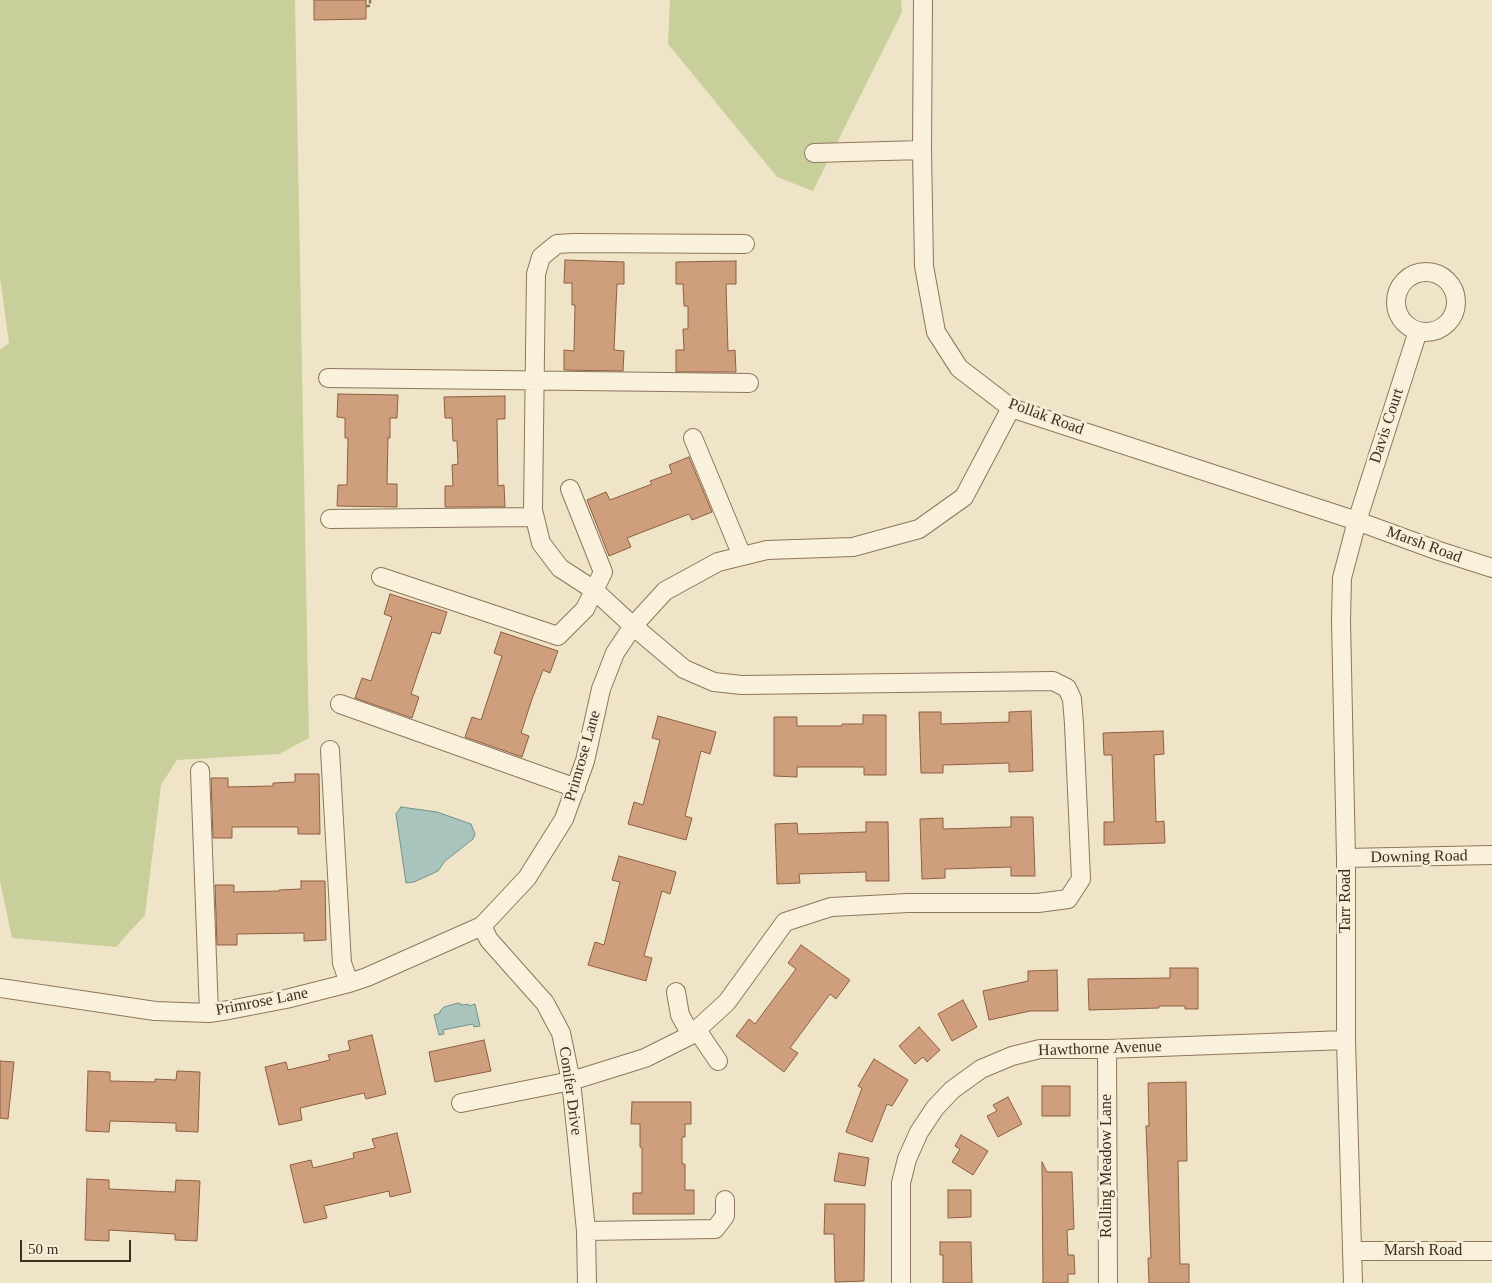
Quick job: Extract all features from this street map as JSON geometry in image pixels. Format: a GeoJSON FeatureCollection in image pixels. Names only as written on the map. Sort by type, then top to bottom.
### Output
{"type":"FeatureCollection","features":[{"type":"Feature","properties":{"kind":"street","name":"Pollak Road"},"geometry":{"type":"LineString","coordinates":[[923,0],[922,150],[924,266],[936,332],[959,368],[1011,408],[1357,521]]}},
{"type":"Feature","properties":{"kind":"street"},"geometry":{"type":"LineString","coordinates":[[814,153],[922,150]]}},
{"type":"Feature","properties":{"kind":"street"},"geometry":{"type":"LineString","coordinates":[[461,1103],[571,1080],[645,1058],[694,1033],[727,1002],[785,922],[831,907],[908,903],[1038,903],[1068,899],[1081,879],[1074,724],[1072,699],[1067,688],[1053,681],[742,685],[714,682],[684,669],[594,590],[560,568],[541,543],[533,510],[536,274],[541,257],[557,244],[745,244]]}},
{"type":"Feature","properties":{"kind":"street","name":"Davis Court"},"geometry":{"type":"LineString","coordinates":[[1357,521],[1418,331]]}},
{"type":"Feature","properties":{"kind":"street"},"geometry":{"type":"LineString","coordinates":[[328,378],[749,383]]}},
{"type":"Feature","properties":{"kind":"street","name":"Primrose Lane"},"geometry":{"type":"LineString","coordinates":[[0,988],[156,1011],[208,1012],[286,999],[349,983],[367,977],[482,926],[527,878],[564,819],[585,761],[601,689],[615,653],[633,626],[665,590],[718,562],[742,556],[767,550],[853,547],[919,529],[964,497],[1011,408]]}},
{"type":"Feature","properties":{"kind":"street"},"geometry":{"type":"LineString","coordinates":[[693,438],[742,556]]}},
{"type":"Feature","properties":{"kind":"street"},"geometry":{"type":"LineString","coordinates":[[381,577],[558,636],[585,609],[603,572],[570,489]]}},
{"type":"Feature","properties":{"kind":"street"},"geometry":{"type":"LineString","coordinates":[[330,519],[534,517]]}},
{"type":"Feature","properties":{"kind":"street","name":"Marsh Road"},"geometry":{"type":"LineString","coordinates":[[1357,521],[1492,568]]}},
{"type":"Feature","properties":{"kind":"street","name":"Tarr Road"},"geometry":{"type":"LineString","coordinates":[[1353,1283],[1354,1251],[1346,1040],[1346,858],[1341,620],[1342,578],[1357,521]]}},
{"type":"Feature","properties":{"kind":"street"},"geometry":{"type":"LineString","coordinates":[[340,704],[576,788]]}},
{"type":"Feature","properties":{"kind":"street"},"geometry":{"type":"LineString","coordinates":[[330,750],[342,963],[349,983]]}},
{"type":"Feature","properties":{"kind":"street"},"geometry":{"type":"LineString","coordinates":[[200,771],[208,1012]]}},
{"type":"Feature","properties":{"kind":"street","name":"Downing Road"},"geometry":{"type":"LineString","coordinates":[[1346,858],[1492,856]]}},
{"type":"Feature","properties":{"kind":"street","name":"Conifer Drive"},"geometry":{"type":"LineString","coordinates":[[482,926],[489,940],[545,1003],[561,1033],[571,1080],[586,1231],[587,1283]]}},
{"type":"Feature","properties":{"kind":"street"},"geometry":{"type":"LineString","coordinates":[[676,992],[680,1015],[718,1061]]}},
{"type":"Feature","properties":{"kind":"street","name":"Hawthorne Avenue"},"geometry":{"type":"LineString","coordinates":[[901,1283],[901,1184],[918,1132],[935,1108],[952,1090],[982,1069],[1012,1056],[1040,1049],[1106,1049],[1346,1040]]}},
{"type":"Feature","properties":{"kind":"street","name":"Rolling Meadow Lane"},"geometry":{"type":"LineString","coordinates":[[1106,1049],[1108,1283]]}},
{"type":"Feature","properties":{"kind":"street"},"geometry":{"type":"LineString","coordinates":[[586,1231],[715,1229],[725,1216],[725,1200]]}},
{"type":"Feature","properties":{"kind":"street","name":"Marsh Road"},"geometry":{"type":"LineString","coordinates":[[1354,1251],[1492,1250]]}},
{"type":"Feature","properties":{"kind":"path"},"geometry":{"type":"LineString","coordinates":[[366,6],[370,6],[370,0]]}},
{"type":"Feature","properties":{"kind":"green space"},"geometry":{"type":"Polygon","coordinates":[[[0,0],[295,0],[309,738],[279,754],[177,760],[161,785],[145,915],[116,947],[12,938],[0,881],[0,350],[9,343],[0,278],[0,0]]]}},
{"type":"Feature","properties":{"kind":"green space"},"geometry":{"type":"Polygon","coordinates":[[[670,0],[901,0],[902,12],[813,191],[777,177],[668,44],[670,0]]]}},
{"type":"Feature","properties":{"kind":"water"},"geometry":{"type":"Polygon","coordinates":[[[401,807],[437,812],[471,824],[475,834],[473,839],[445,861],[438,871],[414,882],[406,883],[396,814],[401,807]]]}},
{"type":"Feature","properties":{"kind":"water"},"geometry":{"type":"Polygon","coordinates":[[[458,1003],[468,1004],[469,1006],[475,1004],[480,1026],[474,1027],[473,1024],[443,1030],[444,1034],[439,1035],[434,1015],[440,1013],[444,1007],[458,1003]]]}},
{"type":"Feature","properties":{"kind":"building"},"geometry":{"type":"Polygon","coordinates":[[[314,0],[366,0],[366,19],[314,20],[314,0]]]}},
{"type":"Feature","properties":{"kind":"building"},"geometry":{"type":"Polygon","coordinates":[[[565,260],[624,262],[624,284],[617,284],[614,350],[624,351],[623,371],[564,370],[564,350],[574,351],[575,305],[572,305],[572,283],[564,283],[565,260]]]}},
{"type":"Feature","properties":{"kind":"building"},"geometry":{"type":"Polygon","coordinates":[[[736,261],[736,284],[726,284],[728,351],[735,350],[736,372],[676,372],[676,350],[684,350],[683,329],[688,329],[688,306],[684,306],[683,284],[676,284],[676,262],[736,261]]]}},
{"type":"Feature","properties":{"kind":"building"},"geometry":{"type":"Polygon","coordinates":[[[338,394],[398,395],[397,418],[390,418],[387,484],[397,484],[397,507],[337,506],[338,485],[347,485],[348,438],[345,438],[345,418],[337,417],[338,394]]]}},
{"type":"Feature","properties":{"kind":"building"},"geometry":{"type":"Polygon","coordinates":[[[505,396],[505,419],[497,419],[498,486],[504,485],[505,507],[445,507],[445,486],[453,486],[452,465],[458,464],[457,441],[453,441],[452,418],[445,418],[444,397],[505,396]]]}},
{"type":"Feature","properties":{"kind":"building"},"geometry":{"type":"Polygon","coordinates":[[[689,457],[712,512],[692,520],[689,514],[627,538],[631,547],[609,556],[587,500],[606,492],[610,500],[652,484],[650,481],[672,473],[669,465],[689,457]]]}},
{"type":"Feature","properties":{"kind":"building"},"geometry":{"type":"Polygon","coordinates":[[[390,594],[447,612],[440,634],[432,632],[411,694],[419,697],[412,718],[355,698],[362,678],[371,681],[392,617],[384,614],[390,594]]]}},
{"type":"Feature","properties":{"kind":"building"},"geometry":{"type":"Polygon","coordinates":[[[501,632],[558,651],[550,673],[543,670],[532,699],[521,733],[529,736],[522,757],[465,737],[472,717],[481,720],[502,656],[494,653],[501,632]]]}},
{"type":"Feature","properties":{"kind":"building"},"geometry":{"type":"Polygon","coordinates":[[[1031,711],[1033,771],[1009,772],[1009,763],[943,765],[943,773],[921,773],[919,712],[941,712],[941,724],[1009,722],[1009,712],[1031,711]]]}},
{"type":"Feature","properties":{"kind":"building"},"geometry":{"type":"Polygon","coordinates":[[[863,715],[886,715],[886,775],[864,775],[864,767],[797,767],[797,777],[774,776],[774,717],[797,717],[797,726],[842,726],[842,724],[863,724],[863,715]]]}},
{"type":"Feature","properties":{"kind":"building"},"geometry":{"type":"Polygon","coordinates":[[[658,716],[716,732],[710,754],[701,751],[685,816],[692,818],[686,840],[628,824],[634,802],[643,805],[660,740],[652,738],[658,716]]]}},
{"type":"Feature","properties":{"kind":"building"},"geometry":{"type":"Polygon","coordinates":[[[1163,731],[1164,754],[1154,755],[1156,822],[1164,821],[1165,843],[1104,845],[1104,822],[1114,822],[1112,755],[1104,755],[1103,733],[1163,731]]]}},
{"type":"Feature","properties":{"kind":"building"},"geometry":{"type":"Polygon","coordinates":[[[295,774],[319,774],[320,834],[298,834],[298,827],[232,827],[232,838],[213,838],[211,778],[228,778],[228,787],[273,786],[273,783],[295,782],[295,774]]]}},
{"type":"Feature","properties":{"kind":"building"},"geometry":{"type":"Polygon","coordinates":[[[1011,817],[1033,817],[1035,876],[1011,876],[1011,867],[945,869],[945,878],[922,879],[920,819],[943,818],[943,829],[1011,827],[1011,817]]]}},
{"type":"Feature","properties":{"kind":"building"},"geometry":{"type":"Polygon","coordinates":[[[866,822],[888,822],[889,881],[866,881],[866,872],[799,874],[800,883],[777,884],[775,824],[797,823],[798,834],[866,832],[866,822]]]}},
{"type":"Feature","properties":{"kind":"building"},"geometry":{"type":"Polygon","coordinates":[[[619,856],[676,872],[670,894],[662,891],[644,956],[652,958],[646,981],[588,965],[595,942],[604,945],[620,882],[612,880],[619,856]]]}},
{"type":"Feature","properties":{"kind":"building"},"geometry":{"type":"Polygon","coordinates":[[[301,881],[325,881],[326,940],[304,941],[304,933],[237,934],[237,945],[217,945],[215,885],[234,885],[234,892],[279,891],[301,889],[301,881]]]}},
{"type":"Feature","properties":{"kind":"building"},"geometry":{"type":"Polygon","coordinates":[[[801,945],[850,980],[836,999],[830,994],[790,1048],[798,1053],[784,1072],[736,1036],[749,1019],[755,1024],[796,969],[788,963],[801,945]]]}},
{"type":"Feature","properties":{"kind":"building"},"geometry":{"type":"Polygon","coordinates":[[[1170,968],[1198,968],[1198,1009],[1185,1009],[1185,1006],[1159,1006],[1159,1008],[1089,1010],[1088,979],[1170,978],[1170,968]]]}},
{"type":"Feature","properties":{"kind":"building"},"geometry":{"type":"Polygon","coordinates":[[[1057,970],[1058,1011],[1030,1011],[989,1020],[983,991],[1028,981],[1028,971],[1057,970]]]}},
{"type":"Feature","properties":{"kind":"building"},"geometry":{"type":"Polygon","coordinates":[[[963,1000],[977,1027],[952,1041],[938,1014],[963,1000]]]}},
{"type":"Feature","properties":{"kind":"building"},"geometry":{"type":"Polygon","coordinates":[[[919,1027],[940,1050],[927,1062],[923,1057],[915,1064],[899,1046],[919,1027]]]}},
{"type":"Feature","properties":{"kind":"building"},"geometry":{"type":"Polygon","coordinates":[[[372,1035],[386,1094],[366,1099],[364,1093],[300,1108],[302,1120],[279,1125],[265,1067],[286,1062],[288,1070],[330,1060],[328,1055],[350,1050],[348,1041],[372,1035]]]}},
{"type":"Feature","properties":{"kind":"building"},"geometry":{"type":"Polygon","coordinates":[[[484,1040],[491,1071],[435,1082],[429,1052],[484,1040]]]}},
{"type":"Feature","properties":{"kind":"building"},"geometry":{"type":"Polygon","coordinates":[[[874,1059],[908,1080],[892,1106],[887,1104],[872,1142],[846,1132],[862,1088],[858,1086],[874,1059]]]}},
{"type":"Feature","properties":{"kind":"building"},"geometry":{"type":"Polygon","coordinates":[[[0,1061],[14,1062],[8,1119],[0,1118],[0,1061]]]}},
{"type":"Feature","properties":{"kind":"building"},"geometry":{"type":"Polygon","coordinates":[[[88,1071],[110,1072],[110,1081],[155,1082],[155,1079],[176,1080],[177,1071],[200,1072],[198,1132],[176,1131],[176,1123],[110,1121],[109,1132],[86,1131],[88,1071]]]}},
{"type":"Feature","properties":{"kind":"building"},"geometry":{"type":"Polygon","coordinates":[[[1186,1082],[1187,1161],[1178,1161],[1180,1264],[1189,1264],[1189,1283],[1149,1283],[1148,1258],[1151,1258],[1146,1126],[1149,1126],[1148,1083],[1186,1082]]]}},
{"type":"Feature","properties":{"kind":"building"},"geometry":{"type":"Polygon","coordinates":[[[1042,1086],[1070,1086],[1070,1116],[1042,1116],[1042,1086]]]}},
{"type":"Feature","properties":{"kind":"building"},"geometry":{"type":"Polygon","coordinates":[[[1008,1097],[1022,1124],[998,1137],[987,1116],[997,1111],[993,1105],[1008,1097]]]}},
{"type":"Feature","properties":{"kind":"building"},"geometry":{"type":"Polygon","coordinates":[[[632,1102],[691,1102],[691,1124],[685,1124],[685,1137],[682,1137],[682,1164],[685,1164],[685,1190],[694,1190],[694,1214],[633,1214],[633,1193],[642,1193],[642,1148],[640,1147],[640,1124],[631,1124],[632,1102]]]}},
{"type":"Feature","properties":{"kind":"building"},"geometry":{"type":"Polygon","coordinates":[[[397,1133],[411,1192],[390,1197],[389,1191],[324,1206],[327,1218],[304,1223],[290,1165],[311,1160],[313,1168],[354,1158],[353,1153],[375,1148],[372,1139],[397,1133]]]}},
{"type":"Feature","properties":{"kind":"building"},"geometry":{"type":"Polygon","coordinates":[[[961,1135],[988,1151],[973,1175],[952,1162],[960,1149],[955,1146],[961,1135]]]}},
{"type":"Feature","properties":{"kind":"building"},"geometry":{"type":"Polygon","coordinates":[[[839,1153],[869,1158],[865,1186],[834,1181],[839,1153]]]}},
{"type":"Feature","properties":{"kind":"building"},"geometry":{"type":"Polygon","coordinates":[[[1042,1162],[1047,1172],[1072,1172],[1074,1229],[1067,1230],[1068,1255],[1074,1255],[1075,1274],[1068,1274],[1068,1283],[1043,1283],[1042,1162]]]}},
{"type":"Feature","properties":{"kind":"building"},"geometry":{"type":"Polygon","coordinates":[[[87,1179],[109,1180],[109,1189],[175,1192],[176,1180],[200,1181],[197,1241],[175,1240],[175,1234],[109,1230],[109,1241],[85,1240],[87,1179]]]}},
{"type":"Feature","properties":{"kind":"building"},"geometry":{"type":"Polygon","coordinates":[[[948,1190],[971,1190],[971,1217],[948,1218],[948,1190]]]}},
{"type":"Feature","properties":{"kind":"building"},"geometry":{"type":"Polygon","coordinates":[[[825,1204],[865,1204],[864,1281],[835,1282],[834,1234],[824,1234],[825,1204]]]}},
{"type":"Feature","properties":{"kind":"building"},"geometry":{"type":"Polygon","coordinates":[[[940,1242],[971,1242],[972,1283],[943,1283],[943,1255],[940,1255],[940,1242]]]}}]}
